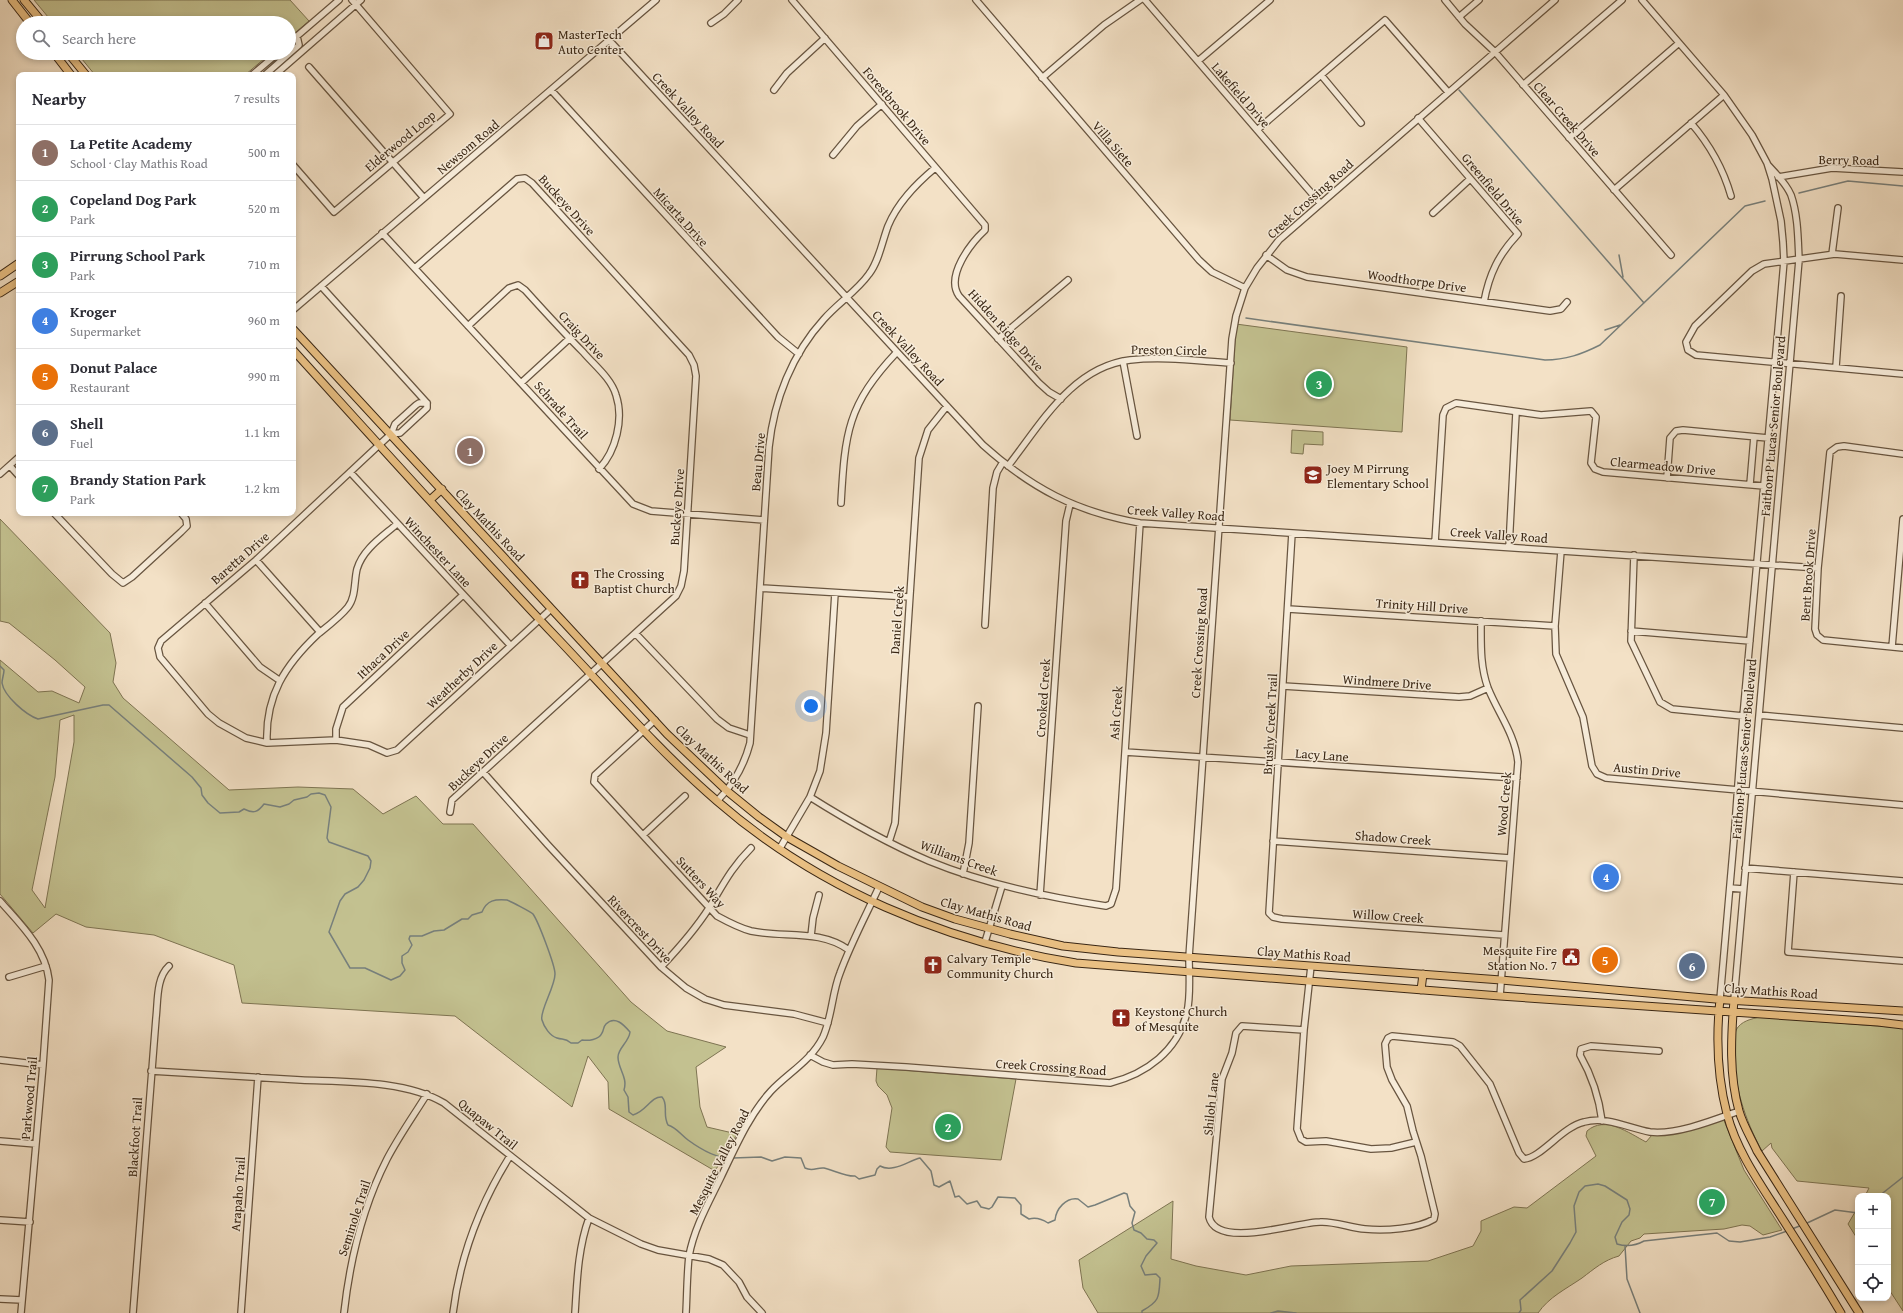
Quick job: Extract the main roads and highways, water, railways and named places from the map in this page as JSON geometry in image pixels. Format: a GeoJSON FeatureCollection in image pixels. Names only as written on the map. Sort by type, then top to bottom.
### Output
{"type":"FeatureCollection","features":[{"type":"Feature","properties":{"kind":"main road"},"geometry":{"type":"LineString","coordinates":[[12,0],[25,16]]}},
{"type":"Feature","properties":{"kind":"main road"},"geometry":{"type":"LineString","coordinates":[[24,0],[37,16]]}},
{"type":"Feature","properties":{"kind":"main road"},"geometry":{"type":"LineString","coordinates":[[59,60],[69,72]]}},
{"type":"Feature","properties":{"kind":"main road"},"geometry":{"type":"LineString","coordinates":[[74,60],[84,72]]}},
{"type":"Feature","properties":{"kind":"main road"},"geometry":{"type":"LineString","coordinates":[[0,276],[16,265]]}},
{"type":"Feature","properties":{"kind":"main road"},"geometry":{"type":"LineString","coordinates":[[0,293],[16,283]]}},
{"type":"Feature","properties":{"kind":"main road","name":"Clay Mathis Road"},"geometry":{"type":"LineString","coordinates":[[296,332],[602,664],[655,720],[727,791],[787,837],[879,887],[922,907],[955,920],[1063,946],[1576,986],[1720,999],[1903,1012]]}},
{"type":"Feature","properties":{"kind":"main road","name":"Clay Mathis Road"},"geometry":{"type":"LineString","coordinates":[[296,353],[379,446],[539,619],[682,770],[746,825],[830,880],[872,902],[952,934],[1017,952],[1076,963],[1500,996],[1903,1025]]}},
{"type":"Feature","properties":{"kind":"main road"},"geometry":{"type":"LineString","coordinates":[[430,500],[442,490]]}},
{"type":"Feature","properties":{"kind":"main road"},"geometry":{"type":"LineString","coordinates":[[1421,990],[1422,974]]}},
{"type":"Feature","properties":{"kind":"main road"},"geometry":{"type":"LineString","coordinates":[[1576,986],[1576,1001]]}},
{"type":"Feature","properties":{"kind":"main road"},"geometry":{"type":"LineString","coordinates":[[1634,1005],[1636,992]]}},
{"type":"Feature","properties":{"kind":"main road","name":"Faithon P Lucas Senior Boulevard"},"geometry":{"type":"LineString","coordinates":[[1720,999],[1718,1011],[1718,1062],[1727,1115],[1744,1157],[1841,1313]]}},
{"type":"Feature","properties":{"kind":"main road","name":"Faithon P Lucas Senior Boulevard"},"geometry":{"type":"LineString","coordinates":[[1734,1000],[1730,1045],[1739,1111],[1757,1151],[1859,1313]]}},
{"type":"Feature","properties":{"kind":"waterway"},"geometry":{"type":"LineString","coordinates":[[1459,90],[1644,303]]}},
{"type":"Feature","properties":{"kind":"waterway"},"geometry":{"type":"LineString","coordinates":[[1799,193],[1848,181],[1903,186]]}},
{"type":"Feature","properties":{"kind":"waterway"},"geometry":{"type":"LineString","coordinates":[[1246,318],[1545,360],[1567,358],[1600,345],[1745,206],[1765,201]]}},
{"type":"Feature","properties":{"kind":"waterway"},"geometry":{"type":"LineString","coordinates":[[1619,255],[1623,277]]}},
{"type":"Feature","properties":{"kind":"waterway"},"geometry":{"type":"LineString","coordinates":[[1605,330],[1620,325]]}},
{"type":"Feature","properties":{"kind":"waterway"},"geometry":{"type":"LineString","coordinates":[[0,666],[4,670],[2,683],[7,694],[28,714],[38,719],[109,705],[192,777],[201,788],[202,795],[208,803],[220,813],[239,812],[244,809],[253,812],[260,809],[264,804],[280,807],[289,804],[294,800],[307,797],[311,794],[319,793],[325,795],[331,807],[327,838],[329,842],[368,856],[371,861],[370,868],[364,880],[358,887],[345,894],[340,901],[329,932],[350,968],[365,968],[391,980],[400,976],[405,970],[402,963],[402,956],[408,952],[412,945],[409,939],[410,936],[422,936],[434,931],[444,930],[462,919],[468,919],[472,915],[482,912],[486,905],[495,900],[507,900],[533,914],[546,943],[555,974],[553,986],[542,1016],[543,1023],[548,1031],[557,1038],[571,1043],[578,1043],[582,1040],[596,1039],[601,1035],[605,1025],[609,1021],[613,1020],[622,1024],[630,1032],[628,1039],[618,1054],[618,1061],[625,1081],[624,1090],[628,1097],[629,1112],[633,1115],[638,1113],[651,1101],[658,1097],[662,1097],[665,1103],[666,1121],[668,1125],[702,1149],[718,1156],[729,1158]]}},
{"type":"Feature","properties":{"kind":"waterway"},"geometry":{"type":"LineString","coordinates":[[733,1158],[761,1157],[772,1161],[785,1157],[801,1158],[805,1168],[824,1168],[855,1176],[859,1179],[875,1175],[880,1166],[890,1168],[900,1166],[920,1158],[931,1171],[934,1185],[939,1187],[950,1181],[955,1197],[959,1196],[967,1204],[977,1201],[981,1207],[989,1209],[998,1197],[1015,1198],[1021,1205],[1021,1214],[1029,1219],[1039,1219],[1048,1223],[1055,1220],[1057,1212],[1062,1205],[1069,1200],[1078,1199],[1088,1207],[1124,1193],[1127,1194],[1130,1206],[1135,1212],[1132,1223],[1134,1230],[1141,1233],[1147,1239],[1154,1240],[1157,1243],[1146,1256],[1141,1266],[1145,1275],[1156,1274],[1160,1278],[1159,1294],[1155,1301],[1142,1311],[1142,1313]]}},
{"type":"Feature","properties":{"kind":"waterway"},"geometry":{"type":"LineString","coordinates":[[1883,1193],[1903,1177]]}},
{"type":"Feature","properties":{"kind":"waterway"},"geometry":{"type":"LineString","coordinates":[[1519,1313],[1521,1310],[1520,1300],[1552,1271],[1576,1232],[1574,1206],[1579,1192],[1585,1186],[1598,1184],[1605,1186],[1627,1200],[1630,1209],[1629,1215],[1622,1222],[1615,1237],[1617,1244],[1621,1245],[1631,1246],[1644,1241],[1717,1233],[1729,1241],[1740,1242],[1770,1237],[1787,1231]]}},
{"type":"Feature","properties":{"kind":"waterway"},"geometry":{"type":"LineString","coordinates":[[1805,1224],[1835,1210],[1855,1213]]}},
{"type":"Feature","properties":{"kind":"waterway"},"geometry":{"type":"LineString","coordinates":[[1792,1229],[1802,1225]]}},
{"type":"Feature","properties":{"kind":"waterway"},"geometry":{"type":"LineString","coordinates":[[1625,1246],[1627,1279],[1640,1313]]}},
{"type":"Feature","properties":{"kind":"waterway"},"geometry":{"type":"LineString","coordinates":[[1271,1313],[1278,1311],[1296,1313]]}},
{"type":"Feature","properties":{"kind":"place","name":"MasterTech Auto Center"},"geometry":{"type":"Point","coordinates":[544,41]}},
{"type":"Feature","properties":{"kind":"place","name":"Pirrung School Park"},"geometry":{"type":"Point","coordinates":[1319,384]}},
{"type":"Feature","properties":{"kind":"place","name":"La Petite Academy"},"geometry":{"type":"Point","coordinates":[470,451]}},
{"type":"Feature","properties":{"kind":"place","name":"Joey M Pirrung Elementary School"},"geometry":{"type":"Point","coordinates":[1313,475]}},
{"type":"Feature","properties":{"kind":"place","name":"The Crossing Baptist Church"},"geometry":{"type":"Point","coordinates":[580,580]}},
{"type":"Feature","properties":{"kind":"place","name":"Kroger"},"geometry":{"type":"Point","coordinates":[1606,877]}},
{"type":"Feature","properties":{"kind":"place","name":"Mesquite Fire Station No. 7"},"geometry":{"type":"Point","coordinates":[1571,957]}},
{"type":"Feature","properties":{"kind":"place","name":"Donut Palace"},"geometry":{"type":"Point","coordinates":[1605,960]}},
{"type":"Feature","properties":{"kind":"place","name":"Calvary Temple Community Church"},"geometry":{"type":"Point","coordinates":[933,965]}},
{"type":"Feature","properties":{"kind":"place","name":"Shell"},"geometry":{"type":"Point","coordinates":[1692,966]}},
{"type":"Feature","properties":{"kind":"place","name":"Keystone Church of Mesquite"},"geometry":{"type":"Point","coordinates":[1121,1018]}},
{"type":"Feature","properties":{"kind":"place","name":"Copeland Dog Park"},"geometry":{"type":"Point","coordinates":[948,1127]}},
{"type":"Feature","properties":{"kind":"place","name":"Brandy Station Park"},"geometry":{"type":"Point","coordinates":[1712,1202]}}]}
